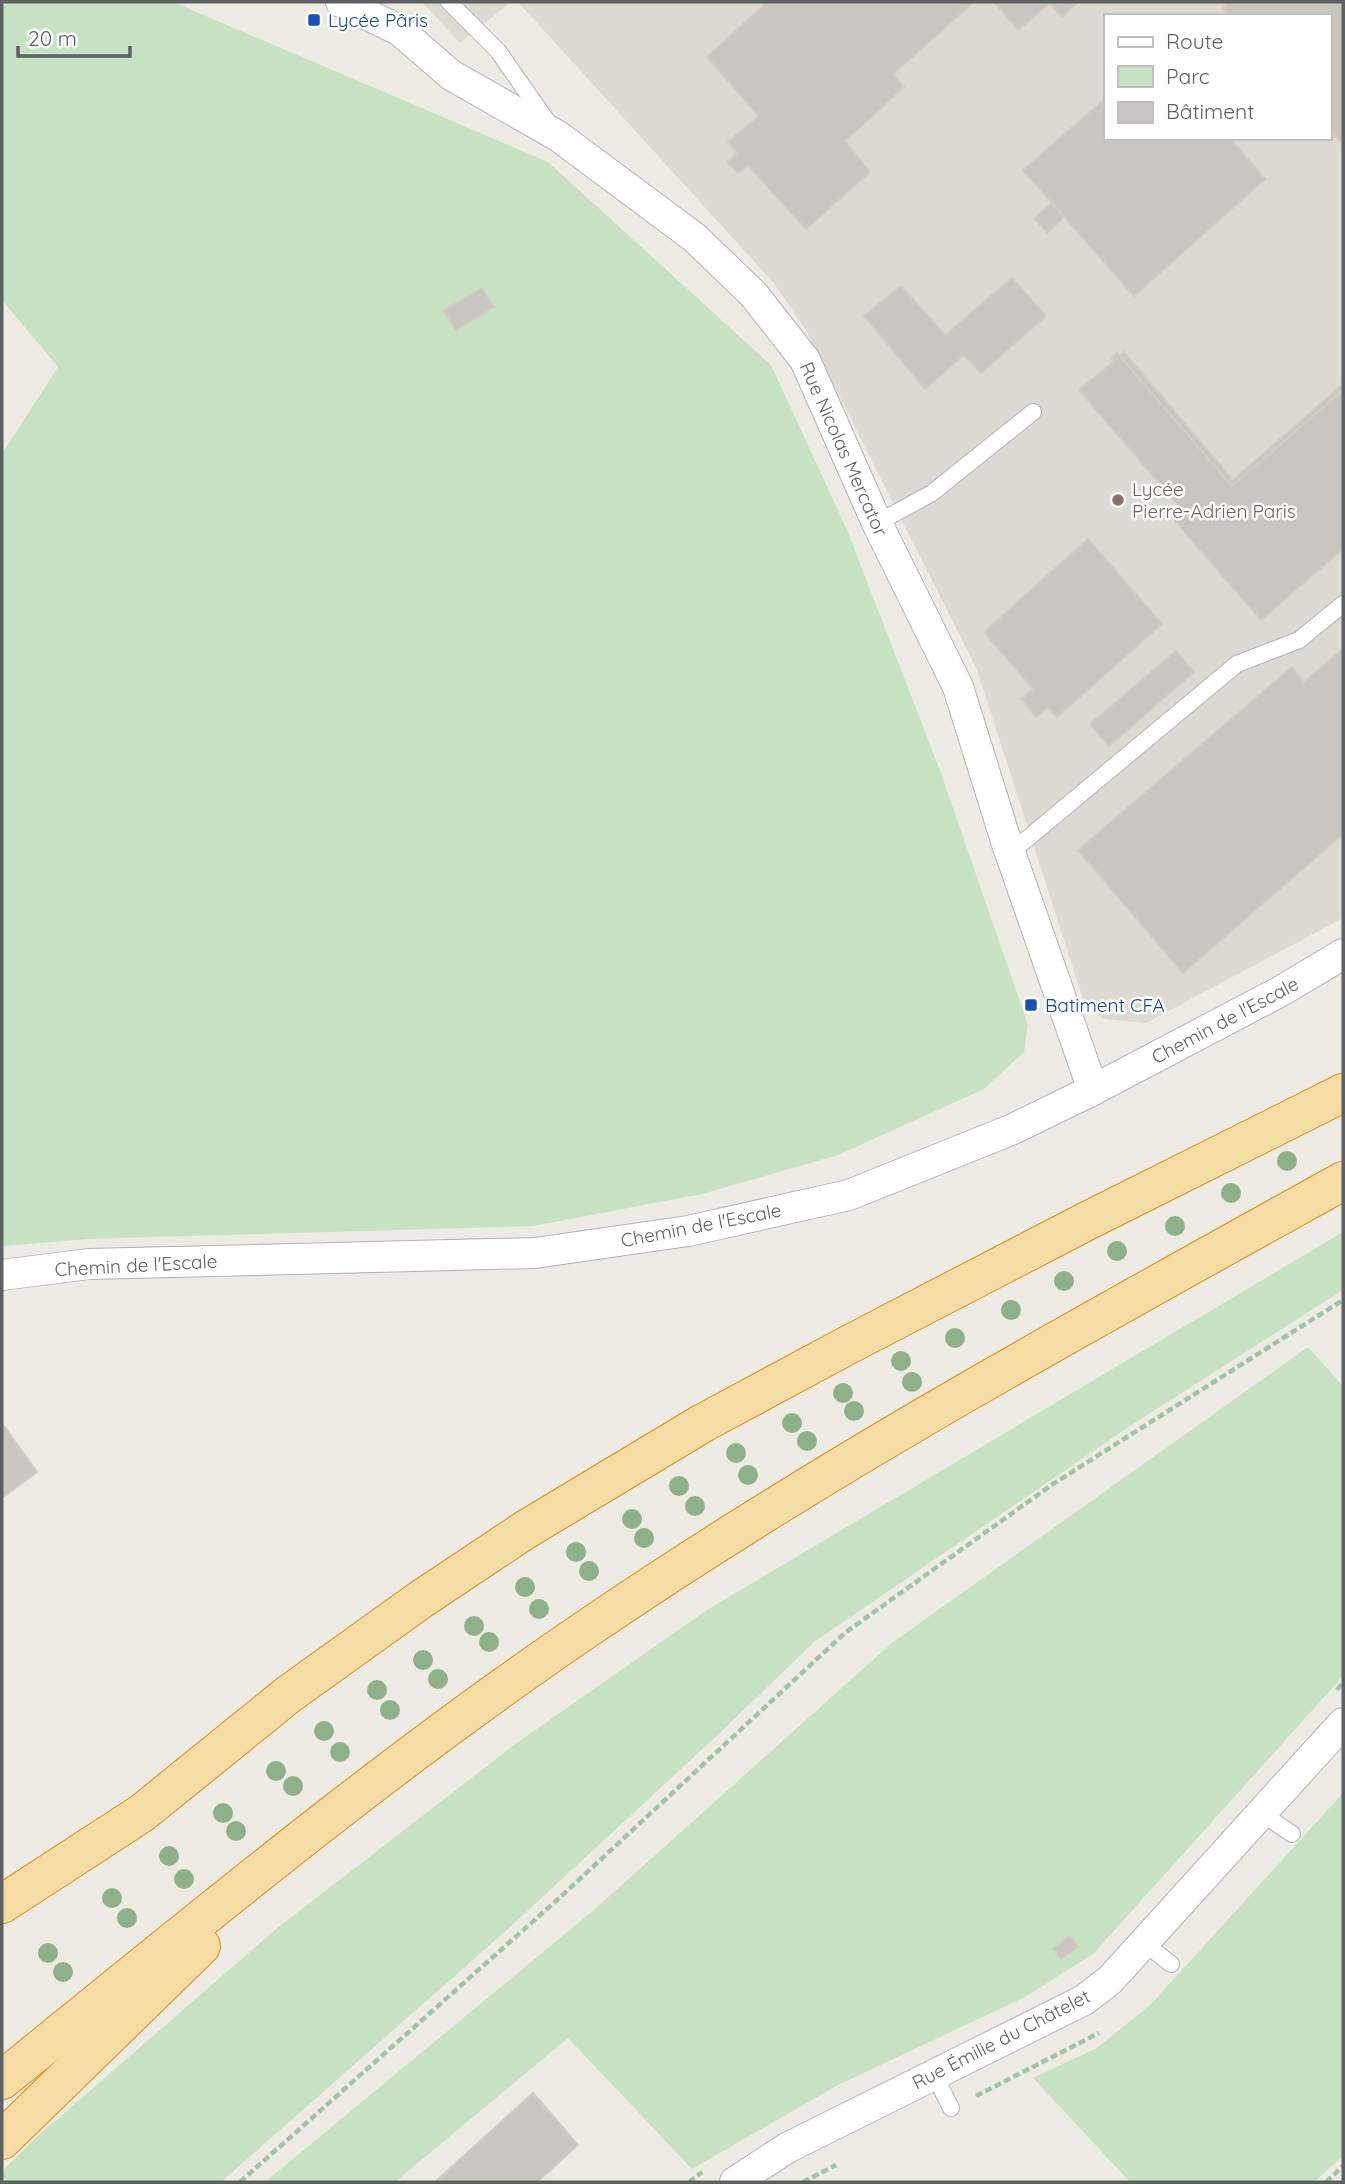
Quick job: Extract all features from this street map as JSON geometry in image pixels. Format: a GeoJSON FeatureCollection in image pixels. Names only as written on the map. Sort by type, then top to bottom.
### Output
{"type":"FeatureCollection","features":[{"type":"Feature","properties":{"kind":"highway"},"geometry":{"type":"LineString","coordinates":[[2,1925],[289,1694],[409,1608],[584,1494],[703,1423],[850,1344],[1084,1222],[1343,1093]]}},
{"type":"Feature","properties":{"kind":"highway"},"geometry":{"type":"LineString","coordinates":[[2,2080],[345,1802],[586,1629],[756,1517],[941,1408],[1343,1181]]}},
{"type":"Feature","properties":{"kind":"highway"},"geometry":{"type":"LineString","coordinates":[[2,2140],[128,2020],[345,1802]]}},
{"type":"Feature","properties":{"kind":"highway"},"geometry":{"type":"LineString","coordinates":[[2,1904],[124,1825]]}},
{"type":"Feature","properties":{"kind":"street","name":"Rue Nicolas Mercator"},"geometry":{"type":"LineString","coordinates":[[341,2],[399,30],[451,75],[558,136],[695,238],[754,295],[805,360],[877,523],[958,687],[1010,853],[1093,1090]]}},
{"type":"Feature","properties":{"kind":"street","name":"Chemin de l'Escale"},"geometry":{"type":"LineString","coordinates":[[2,1275],[89,1264],[536,1253],[688,1231],[849,1195],[1013,1129],[1093,1090],[1281,991],[1343,954]]}},
{"type":"Feature","properties":{"kind":"street","name":"Rue Émilie du Châtelet"},"geometry":{"type":"LineString","coordinates":[[738,2176],[787,2148],[1084,2000],[1110,1980],[1343,1723]]}},
{"type":"Feature","properties":{"kind":"lane"},"geometry":{"type":"LineString","coordinates":[[449,2],[498,51],[558,136]]}},
{"type":"Feature","properties":{"kind":"lane"},"geometry":{"type":"LineString","coordinates":[[877,523],[932,493],[1032,412]]}},
{"type":"Feature","properties":{"kind":"lane"},"geometry":{"type":"LineString","coordinates":[[1010,853],[1237,664],[1299,640],[1343,604]]}},
{"type":"Feature","properties":{"kind":"lane"},"geometry":{"type":"LineString","coordinates":[[1263,1814],[1292,1834]]}},
{"type":"Feature","properties":{"kind":"lane"},"geometry":{"type":"LineString","coordinates":[[1144,1942],[1171,1965]]}},
{"type":"Feature","properties":{"kind":"lane"},"geometry":{"type":"LineString","coordinates":[[934,2074],[951,2108]]}},
{"type":"Feature","properties":{"kind":"path"},"geometry":{"type":"LineString","coordinates":[[240,2182],[556,1901],[846,1632],[1053,1484],[1343,1300]]}},
{"type":"Feature","properties":{"kind":"path"},"geometry":{"type":"LineString","coordinates":[[1334,1692],[1343,1682]]}},
{"type":"Feature","properties":{"kind":"path"},"geometry":{"type":"LineString","coordinates":[[1326,2182],[1343,2166]]}},
{"type":"Feature","properties":{"kind":"path"},"geometry":{"type":"LineString","coordinates":[[688,2182],[738,2176]]}},
{"type":"Feature","properties":{"kind":"shaded area"},"geometry":{"type":"Polygon","coordinates":[[[422,2],[511,2],[460,43],[422,2]]]}},
{"type":"Feature","properties":{"kind":"shaded area","name":"Lycée Pierre-Adrien Paris"},"geometry":{"type":"Polygon","coordinates":[[[518,2],[1343,2],[1343,918],[1146,1023],[1103,1019],[1082,996],[977,670],[806,330],[772,281],[518,2]]]}},
{"type":"Feature","properties":{"kind":"green space"},"geometry":{"type":"Polygon","coordinates":[[[2,2],[173,2],[548,162],[771,365],[847,530],[941,773],[1028,1025],[1024,1052],[984,1089],[838,1155],[702,1194],[533,1226],[88,1239],[2,1246],[2,454],[58,367],[2,300],[2,2]]]}},
{"type":"Feature","properties":{"kind":"green space"},"geometry":{"type":"Polygon","coordinates":[[[1343,1232],[1343,1290],[1130,1426],[814,1642],[508,1929],[221,2182],[2,2182],[2,2171],[39,2135],[276,1929],[518,1742],[707,1610],[1343,1232]]]}},
{"type":"Feature","properties":{"kind":"green space"},"geometry":{"type":"Polygon","coordinates":[[[1308,1347],[1343,1386],[1343,1676],[1094,1953],[1027,1996],[836,2086],[692,2169],[568,2038],[395,2182],[265,2182],[595,1909],[893,1642],[1308,1347]]]}},
{"type":"Feature","properties":{"kind":"green space"},"geometry":{"type":"Polygon","coordinates":[[[1343,1793],[1343,2156],[1314,2182],[1130,2182],[1033,2078],[1097,2048],[1151,2004],[1343,1793]]]}},
{"type":"Feature","properties":{"kind":"building"},"geometry":{"type":"Polygon","coordinates":[[[767,2],[974,2],[893,74],[904,87],[845,141],[870,172],[806,229],[748,165],[738,173],[727,162],[737,153],[728,142],[759,116],[707,57],[767,2]]]}},
{"type":"Feature","properties":{"kind":"building"},"geometry":{"type":"Polygon","coordinates":[[[994,2],[1078,2],[1062,17],[1050,3],[1018,30],[994,2]]]}},
{"type":"Feature","properties":{"kind":"building"},"geometry":{"type":"Polygon","coordinates":[[[1230,2],[1343,2],[1343,145],[1331,131],[1331,14],[1228,14],[1223,8],[1230,2]]]}},
{"type":"Feature","properties":{"kind":"building"},"geometry":{"type":"Polygon","coordinates":[[[1104,100],[1104,140],[1232,140],[1265,179],[1134,296],[1023,170],[1104,100]]]}},
{"type":"Feature","properties":{"kind":"building"},"geometry":{"type":"Polygon","coordinates":[[[1052,203],[1064,217],[1047,233],[1034,218],[1052,203]]]}},
{"type":"Feature","properties":{"kind":"building"},"geometry":{"type":"Polygon","coordinates":[[[1012,278],[1046,316],[981,373],[964,355],[925,389],[864,316],[901,286],[945,335],[1012,278]]]}},
{"type":"Feature","properties":{"kind":"building"},"geometry":{"type":"Polygon","coordinates":[[[482,288],[494,307],[456,330],[443,311],[482,288]]]}},
{"type":"Feature","properties":{"kind":"building"},"geometry":{"type":"Polygon","coordinates":[[[1124,352],[1233,480],[1343,384],[1343,390],[1232,486],[1119,356],[1124,352]]]}},
{"type":"Feature","properties":{"kind":"building"},"geometry":{"type":"Polygon","coordinates":[[[1117,353],[1232,486],[1343,390],[1343,549],[1261,620],[1175,521],[1185,513],[1079,390],[1114,361],[1111,358],[1117,353]]]}},
{"type":"Feature","properties":{"kind":"building"},"geometry":{"type":"Polygon","coordinates":[[[1088,539],[1162,624],[1057,717],[1048,707],[1036,717],[1021,699],[1033,689],[984,632],[1088,539]]]}},
{"type":"Feature","properties":{"kind":"building"},"geometry":{"type":"Polygon","coordinates":[[[1343,649],[1343,834],[1183,973],[1078,850],[1292,667],[1304,682],[1343,649]]]}},
{"type":"Feature","properties":{"kind":"building"},"geometry":{"type":"Polygon","coordinates":[[[1176,651],[1194,672],[1109,746],[1090,724],[1176,651]]]}},
{"type":"Feature","properties":{"kind":"building"},"geometry":{"type":"Polygon","coordinates":[[[4,1426],[37,1472],[2,1498],[2,1427],[4,1426]]]}},
{"type":"Feature","properties":{"kind":"building"},"geometry":{"type":"Polygon","coordinates":[[[1070,1936],[1078,1947],[1061,1959],[1053,1949],[1070,1936]]]}},
{"type":"Feature","properties":{"kind":"building"},"geometry":{"type":"Polygon","coordinates":[[[533,2093],[578,2145],[537,2182],[435,2182],[533,2093]]]}},
{"type":"Feature","properties":{"kind":"place","name":"Lycée Pâris"},"geometry":{"type":"Point","coordinates":[314,20]}},
{"type":"Feature","properties":{"kind":"place","name":"Lycée Pierre-Adrien Paris"},"geometry":{"type":"Point","coordinates":[1118,500]}},
{"type":"Feature","properties":{"kind":"place","name":"Batiment CFA"},"geometry":{"type":"Point","coordinates":[1031,1005]}}]}
